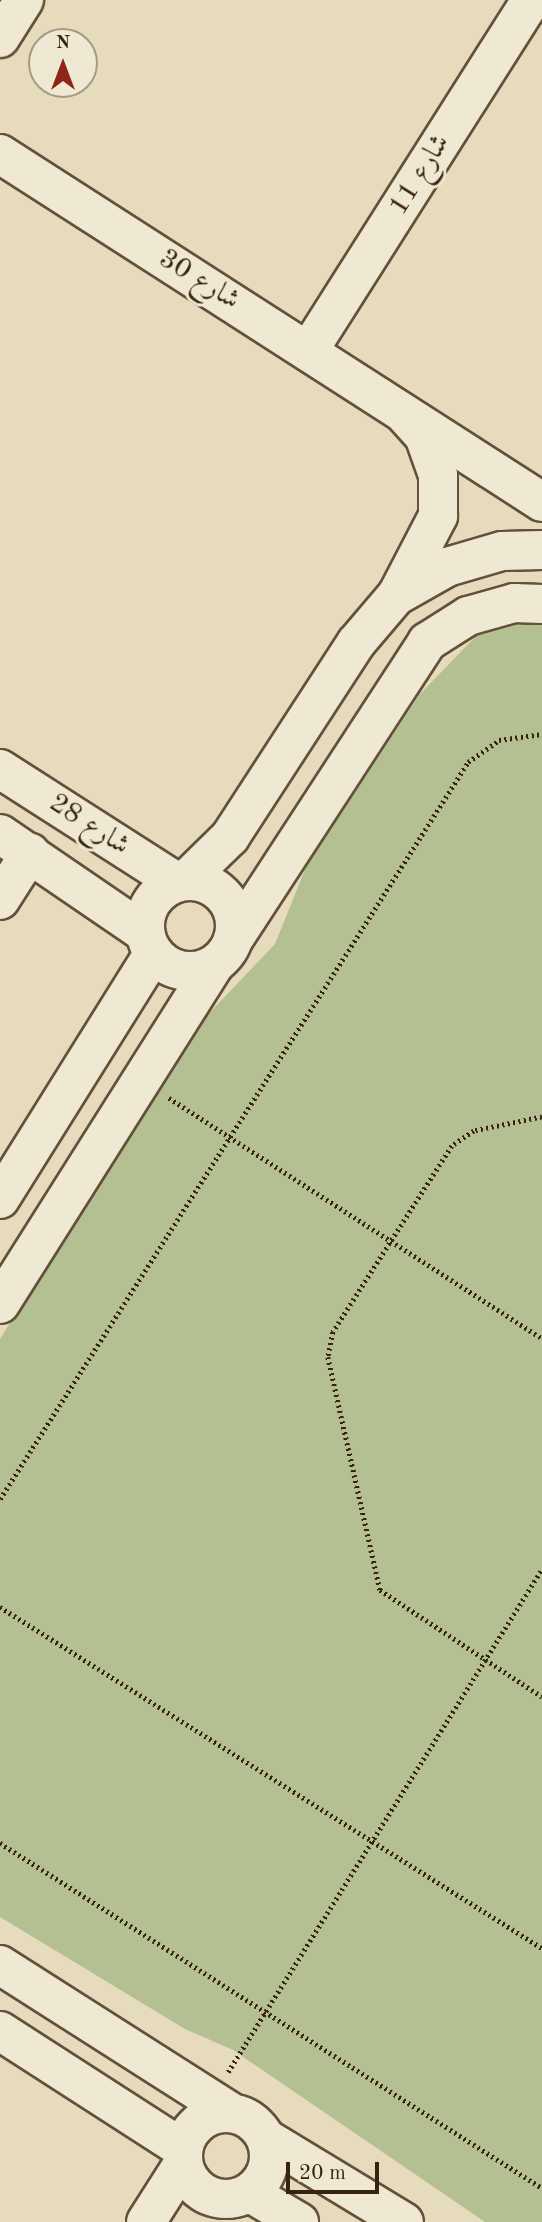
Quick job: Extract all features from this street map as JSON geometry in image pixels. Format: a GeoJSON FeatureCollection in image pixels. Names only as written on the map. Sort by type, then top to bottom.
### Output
{"type":"FeatureCollection","features":[{"type":"Feature","properties":{"kind":"street"},"geometry":{"type":"LineString","coordinates":[[0,38],[24,0]]}},
{"type":"Feature","properties":{"kind":"street","name":"شارع 11"},"geometry":{"type":"LineString","coordinates":[[309,350],[531,0]]}},
{"type":"Feature","properties":{"kind":"street","name":"شارع 30"},"geometry":{"type":"LineString","coordinates":[[0,154],[398,407],[542,502]]}},
{"type":"Feature","properties":{"kind":"street","name":"شارع 30"},"geometry":{"type":"LineString","coordinates":[[396,596],[423,555],[438,516],[438,475],[429,449],[398,407]]}},
{"type":"Feature","properties":{"kind":"street"},"geometry":{"type":"LineString","coordinates":[[0,1199],[150,943],[152,901],[182,881],[230,837],[356,643],[396,596],[447,567],[502,551],[542,550]]}},
{"type":"Feature","properties":{"kind":"street"},"geometry":{"type":"LineString","coordinates":[[0,1304],[224,952],[427,642],[467,616],[514,603],[542,604]]}},
{"type":"Feature","properties":{"kind":"street","name":"شارع 28"},"geometry":{"type":"LineString","coordinates":[[0,769],[182,881]]}},
{"type":"Feature","properties":{"kind":"street"},"geometry":{"type":"LineString","coordinates":[[0,900],[15,844]]}},
{"type":"Feature","properties":{"kind":"street","name":"شارع 28"},"geometry":{"type":"LineString","coordinates":[[15,844],[150,943]]}},
{"type":"Feature","properties":{"kind":"street"},"geometry":{"type":"LineString","coordinates":[[182,881],[215,887],[226,897],[233,910],[224,952]]}},
{"type":"Feature","properties":{"kind":"street"},"geometry":{"type":"LineString","coordinates":[[150,943],[176,969],[224,952]]}},
{"type":"Feature","properties":{"kind":"street"},"geometry":{"type":"LineString","coordinates":[[0,1965],[222,2106],[253,2122],[267,2139],[404,2222]]}},
{"type":"Feature","properties":{"kind":"street"},"geometry":{"type":"LineString","coordinates":[[0,2031],[183,2156],[209,2196],[299,2222]]}},
{"type":"Feature","properties":{"kind":"street"},"geometry":{"type":"LineString","coordinates":[[146,2222],[200,2121],[222,2106]]}},
{"type":"Feature","properties":{"kind":"street"},"geometry":{"type":"LineString","coordinates":[[236,2204],[268,2169],[267,2139]]}},
{"type":"Feature","properties":{"kind":"path"},"geometry":{"type":"LineString","coordinates":[[0,1499],[228,1136],[468,762],[499,740],[542,734]]}},
{"type":"Feature","properties":{"kind":"path"},"geometry":{"type":"LineString","coordinates":[[142,1080],[542,1338]]}},
{"type":"Feature","properties":{"kind":"path"},"geometry":{"type":"LineString","coordinates":[[542,1117],[461,1138],[392,1241],[328,1344],[371,1570],[388,1600],[542,1697]]}},
{"type":"Feature","properties":{"kind":"path"},"geometry":{"type":"LineString","coordinates":[[222,2106],[265,2012],[542,1569]]}},
{"type":"Feature","properties":{"kind":"path"},"geometry":{"type":"LineString","coordinates":[[0,1607],[542,1948]]}},
{"type":"Feature","properties":{"kind":"path"},"geometry":{"type":"LineString","coordinates":[[0,1843],[542,2188]]}},
{"type":"Feature","properties":{"kind":"green space"},"geometry":{"type":"Polygon","coordinates":[[[542,615],[542,2222],[485,2222],[233,2050],[185,2029],[0,1917],[0,1339],[194,1029],[275,944],[306,867],[420,694],[481,631],[542,615]]]}}]}
